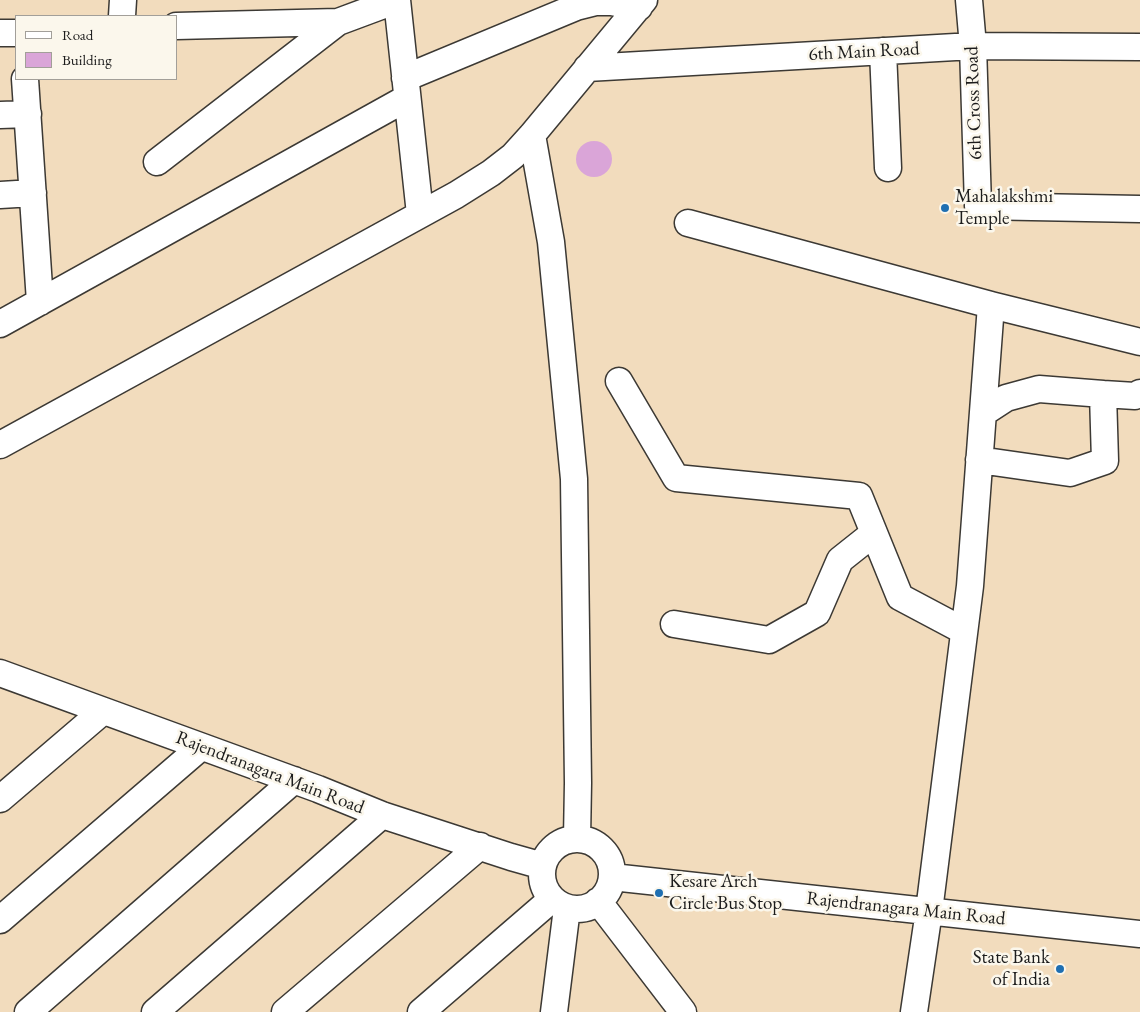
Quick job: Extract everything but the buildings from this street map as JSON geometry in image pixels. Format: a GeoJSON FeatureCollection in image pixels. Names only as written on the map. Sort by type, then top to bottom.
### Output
{"type":"FeatureCollection","features":[{"type":"Feature","properties":{"kind":"street"},"geometry":{"type":"LineString","coordinates":[[122,15],[123,0]]}},
{"type":"Feature","properties":{"kind":"street"},"geometry":{"type":"LineString","coordinates":[[157,162],[338,22],[397,0],[420,214]]}},
{"type":"Feature","properties":{"kind":"street","name":"6th Cross Road"},"geometry":{"type":"LineString","coordinates":[[969,0],[973,46],[978,206],[1140,210]]}},
{"type":"Feature","properties":{"kind":"street"},"geometry":{"type":"LineString","coordinates":[[0,324],[406,88],[576,7],[596,2],[642,4]]}},
{"type":"Feature","properties":{"kind":"street"},"geometry":{"type":"LineString","coordinates":[[0,445],[491,174],[532,135],[642,4]]}},
{"type":"Feature","properties":{"kind":"street"},"geometry":{"type":"LineString","coordinates":[[178,26],[270,12],[338,22]]}},
{"type":"Feature","properties":{"kind":"street"},"geometry":{"type":"LineString","coordinates":[[0,34],[15,33]]}},
{"type":"Feature","properties":{"kind":"street","name":"6th Main Road"},"geometry":{"type":"LineString","coordinates":[[588,68],[973,46],[1140,47]]}},
{"type":"Feature","properties":{"kind":"street"},"geometry":{"type":"LineString","coordinates":[[883,51],[888,168]]}},
{"type":"Feature","properties":{"kind":"street"},"geometry":{"type":"LineString","coordinates":[[25,80],[40,302]]}},
{"type":"Feature","properties":{"kind":"street"},"geometry":{"type":"LineString","coordinates":[[0,116],[28,114]]}},
{"type":"Feature","properties":{"kind":"street"},"geometry":{"type":"LineString","coordinates":[[532,135],[551,242],[574,479],[577,839]]}},
{"type":"Feature","properties":{"kind":"street"},"geometry":{"type":"LineString","coordinates":[[0,196],[33,193]]}},
{"type":"Feature","properties":{"kind":"street"},"geometry":{"type":"LineString","coordinates":[[688,224],[991,305],[1140,342]]}},
{"type":"Feature","properties":{"kind":"street"},"geometry":{"type":"LineString","coordinates":[[914,1012],[929,912],[970,586],[991,305]]}},
{"type":"Feature","properties":{"kind":"street"},"geometry":{"type":"LineString","coordinates":[[619,381],[676,478],[859,496],[900,597],[964,631]]}},
{"type":"Feature","properties":{"kind":"street"},"geometry":{"type":"LineString","coordinates":[[983,413],[1006,398],[1039,388],[1136,396],[1140,393]]}},
{"type":"Feature","properties":{"kind":"street"},"geometry":{"type":"LineString","coordinates":[[979,460],[1070,473],[1105,461],[1103,394]]}},
{"type":"Feature","properties":{"kind":"street"},"geometry":{"type":"LineString","coordinates":[[674,624],[769,640],[817,613],[840,560],[874,533]]}},
{"type":"Feature","properties":{"kind":"street","name":"Rajendranagara Main Road"},"geometry":{"type":"LineString","coordinates":[[0,673],[294,780],[382,815],[542,866]]}},
{"type":"Feature","properties":{"kind":"street"},"geometry":{"type":"LineString","coordinates":[[0,798],[103,711]]}},
{"type":"Feature","properties":{"kind":"street"},"geometry":{"type":"LineString","coordinates":[[0,920],[201,747]]}},
{"type":"Feature","properties":{"kind":"street"},"geometry":{"type":"LineString","coordinates":[[28,1012],[294,780]]}},
{"type":"Feature","properties":{"kind":"street"},"geometry":{"type":"LineString","coordinates":[[155,1012],[382,815]]}},
{"type":"Feature","properties":{"kind":"street"},"geometry":{"type":"LineString","coordinates":[[577,839],[588,841],[598,846],[606,855],[611,865],[612,877],[609,888],[603,898],[594,905],[584,909],[572,909],[559,903],[545,889],[542,878],[542,866],[547,855],[555,846],[565,841],[577,839]]}},
{"type":"Feature","properties":{"kind":"street"},"geometry":{"type":"LineString","coordinates":[[284,1012],[480,846]]}},
{"type":"Feature","properties":{"kind":"street","name":"Rajendranagara Main Road"},"geometry":{"type":"LineString","coordinates":[[612,877],[1140,934]]}},
{"type":"Feature","properties":{"kind":"street"},"geometry":{"type":"LineString","coordinates":[[598,901],[684,1012]]}},
{"type":"Feature","properties":{"kind":"street"},"geometry":{"type":"LineString","coordinates":[[421,1012],[559,903]]}},
{"type":"Feature","properties":{"kind":"street"},"geometry":{"type":"LineString","coordinates":[[554,1012],[559,903]]}},
{"type":"Feature","properties":{"kind":"place","name":"Mahalakshmi Temple"},"geometry":{"type":"Point","coordinates":[945,208]}},
{"type":"Feature","properties":{"kind":"place","name":"Kesare Arch Circle Bus Stop"},"geometry":{"type":"Point","coordinates":[659,893]}},
{"type":"Feature","properties":{"kind":"place","name":"State Bank of India"},"geometry":{"type":"Point","coordinates":[1060,969]}}]}
